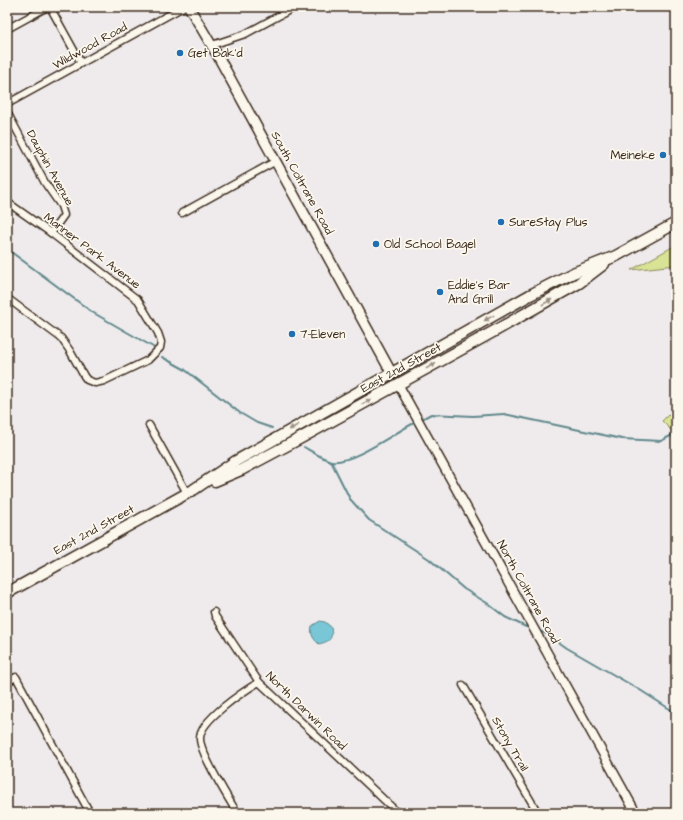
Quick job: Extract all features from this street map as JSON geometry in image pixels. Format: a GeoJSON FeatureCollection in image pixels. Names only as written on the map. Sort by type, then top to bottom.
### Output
{"type":"FeatureCollection","features":[{"type":"Feature","properties":{"kind":"main road","name":"South Coltrane Road"},"geometry":{"type":"LineString","coordinates":[[189,7],[276,161],[391,372]]}},
{"type":"Feature","properties":{"kind":"main road","name":"East 2nd Street"},"geometry":{"type":"LineString","coordinates":[[7,594],[190,492],[236,461],[391,372],[530,295],[573,273],[616,256],[676,223]]}},
{"type":"Feature","properties":{"kind":"main road","name":"East 2nd Street"},"geometry":{"type":"LineString","coordinates":[[190,492],[240,470],[273,453],[500,328],[579,283],[616,256]]}},
{"type":"Feature","properties":{"kind":"main road"},"geometry":{"type":"LineString","coordinates":[[500,328],[529,302],[530,295]]}},
{"type":"Feature","properties":{"kind":"main road"},"geometry":{"type":"LineString","coordinates":[[391,372],[398,384]]}},
{"type":"Feature","properties":{"kind":"street"},"geometry":{"type":"LineString","coordinates":[[7,29],[49,7],[81,63]]}},
{"type":"Feature","properties":{"kind":"street","name":"Wildwood Road"},"geometry":{"type":"LineString","coordinates":[[7,104],[183,7]]}},
{"type":"Feature","properties":{"kind":"street"},"geometry":{"type":"LineString","coordinates":[[212,46],[246,34],[295,7]]}},
{"type":"Feature","properties":{"kind":"street","name":"Dauphin Avenue"},"geometry":{"type":"LineString","coordinates":[[7,112],[45,182],[61,206],[64,215],[51,233]]}},
{"type":"Feature","properties":{"kind":"street"},"geometry":{"type":"LineString","coordinates":[[182,213],[276,161]]}},
{"type":"Feature","properties":{"kind":"street","name":"Manner Park Avenue"},"geometry":{"type":"LineString","coordinates":[[7,202],[51,233],[138,300],[158,333],[161,342],[160,348],[148,360],[104,381],[95,383],[87,380],[61,338],[7,298]]}},
{"type":"Feature","properties":{"kind":"street","name":"North Coltrane Road"},"geometry":{"type":"LineString","coordinates":[[398,384],[636,813]]}},
{"type":"Feature","properties":{"kind":"street"},"geometry":{"type":"LineString","coordinates":[[149,426],[190,492]]}},
{"type":"Feature","properties":{"kind":"street","name":"North Darwin Road"},"geometry":{"type":"LineString","coordinates":[[214,612],[215,616],[259,682],[398,813]]}},
{"type":"Feature","properties":{"kind":"street"},"geometry":{"type":"LineString","coordinates":[[7,682],[16,677],[90,813]]}},
{"type":"Feature","properties":{"kind":"street"},"geometry":{"type":"LineString","coordinates":[[237,813],[206,758],[200,738],[203,729],[220,710],[243,692],[259,682]]}},
{"type":"Feature","properties":{"kind":"street","name":"Stony Trail"},"geometry":{"type":"LineString","coordinates":[[464,685],[538,813]]}},
{"type":"Feature","properties":{"kind":"green space"},"geometry":{"type":"Polygon","coordinates":[[[676,245],[676,265],[631,270],[676,245]]]}},
{"type":"Feature","properties":{"kind":"green space"},"geometry":{"type":"Polygon","coordinates":[[[676,407],[676,435],[662,421],[676,407]]]}},
{"type":"Feature","properties":{"kind":"water"},"geometry":{"type":"Polygon","coordinates":[[[320,621],[325,622],[331,627],[332,634],[329,640],[319,644],[312,636],[311,629],[312,626],[320,621]]]}},
{"type":"Feature","properties":{"kind":"waterway"},"geometry":{"type":"LineString","coordinates":[[7,249],[92,312],[153,347]]}},
{"type":"Feature","properties":{"kind":"waterway"},"geometry":{"type":"LineString","coordinates":[[162,357],[184,369],[240,413],[257,423],[272,428]]}},
{"type":"Feature","properties":{"kind":"waterway"},"geometry":{"type":"LineString","coordinates":[[420,420],[431,414],[473,416],[504,414],[622,439],[661,441],[676,433]]}},
{"type":"Feature","properties":{"kind":"waterway"},"geometry":{"type":"LineString","coordinates":[[304,447],[329,460],[341,461],[362,453],[416,422]]}},
{"type":"Feature","properties":{"kind":"waterway"},"geometry":{"type":"LineString","coordinates":[[331,461],[350,499],[369,520],[429,559],[464,589],[487,603],[505,617],[526,627]]}},
{"type":"Feature","properties":{"kind":"waterway"},"geometry":{"type":"LineString","coordinates":[[542,632],[676,713]]}},
{"type":"Feature","properties":{"kind":"place","name":"Get Bak'd"},"geometry":{"type":"Point","coordinates":[180,53]}},
{"type":"Feature","properties":{"kind":"place","name":"Meineke"},"geometry":{"type":"Point","coordinates":[663,155]}},
{"type":"Feature","properties":{"kind":"place","name":"SureStay Plus"},"geometry":{"type":"Point","coordinates":[501,222]}},
{"type":"Feature","properties":{"kind":"place","name":"Old School Bagel"},"geometry":{"type":"Point","coordinates":[376,244]}},
{"type":"Feature","properties":{"kind":"place","name":"Eddie's Bar And Grill"},"geometry":{"type":"Point","coordinates":[440,292]}},
{"type":"Feature","properties":{"kind":"place","name":"7-Eleven"},"geometry":{"type":"Point","coordinates":[292,334]}}]}
